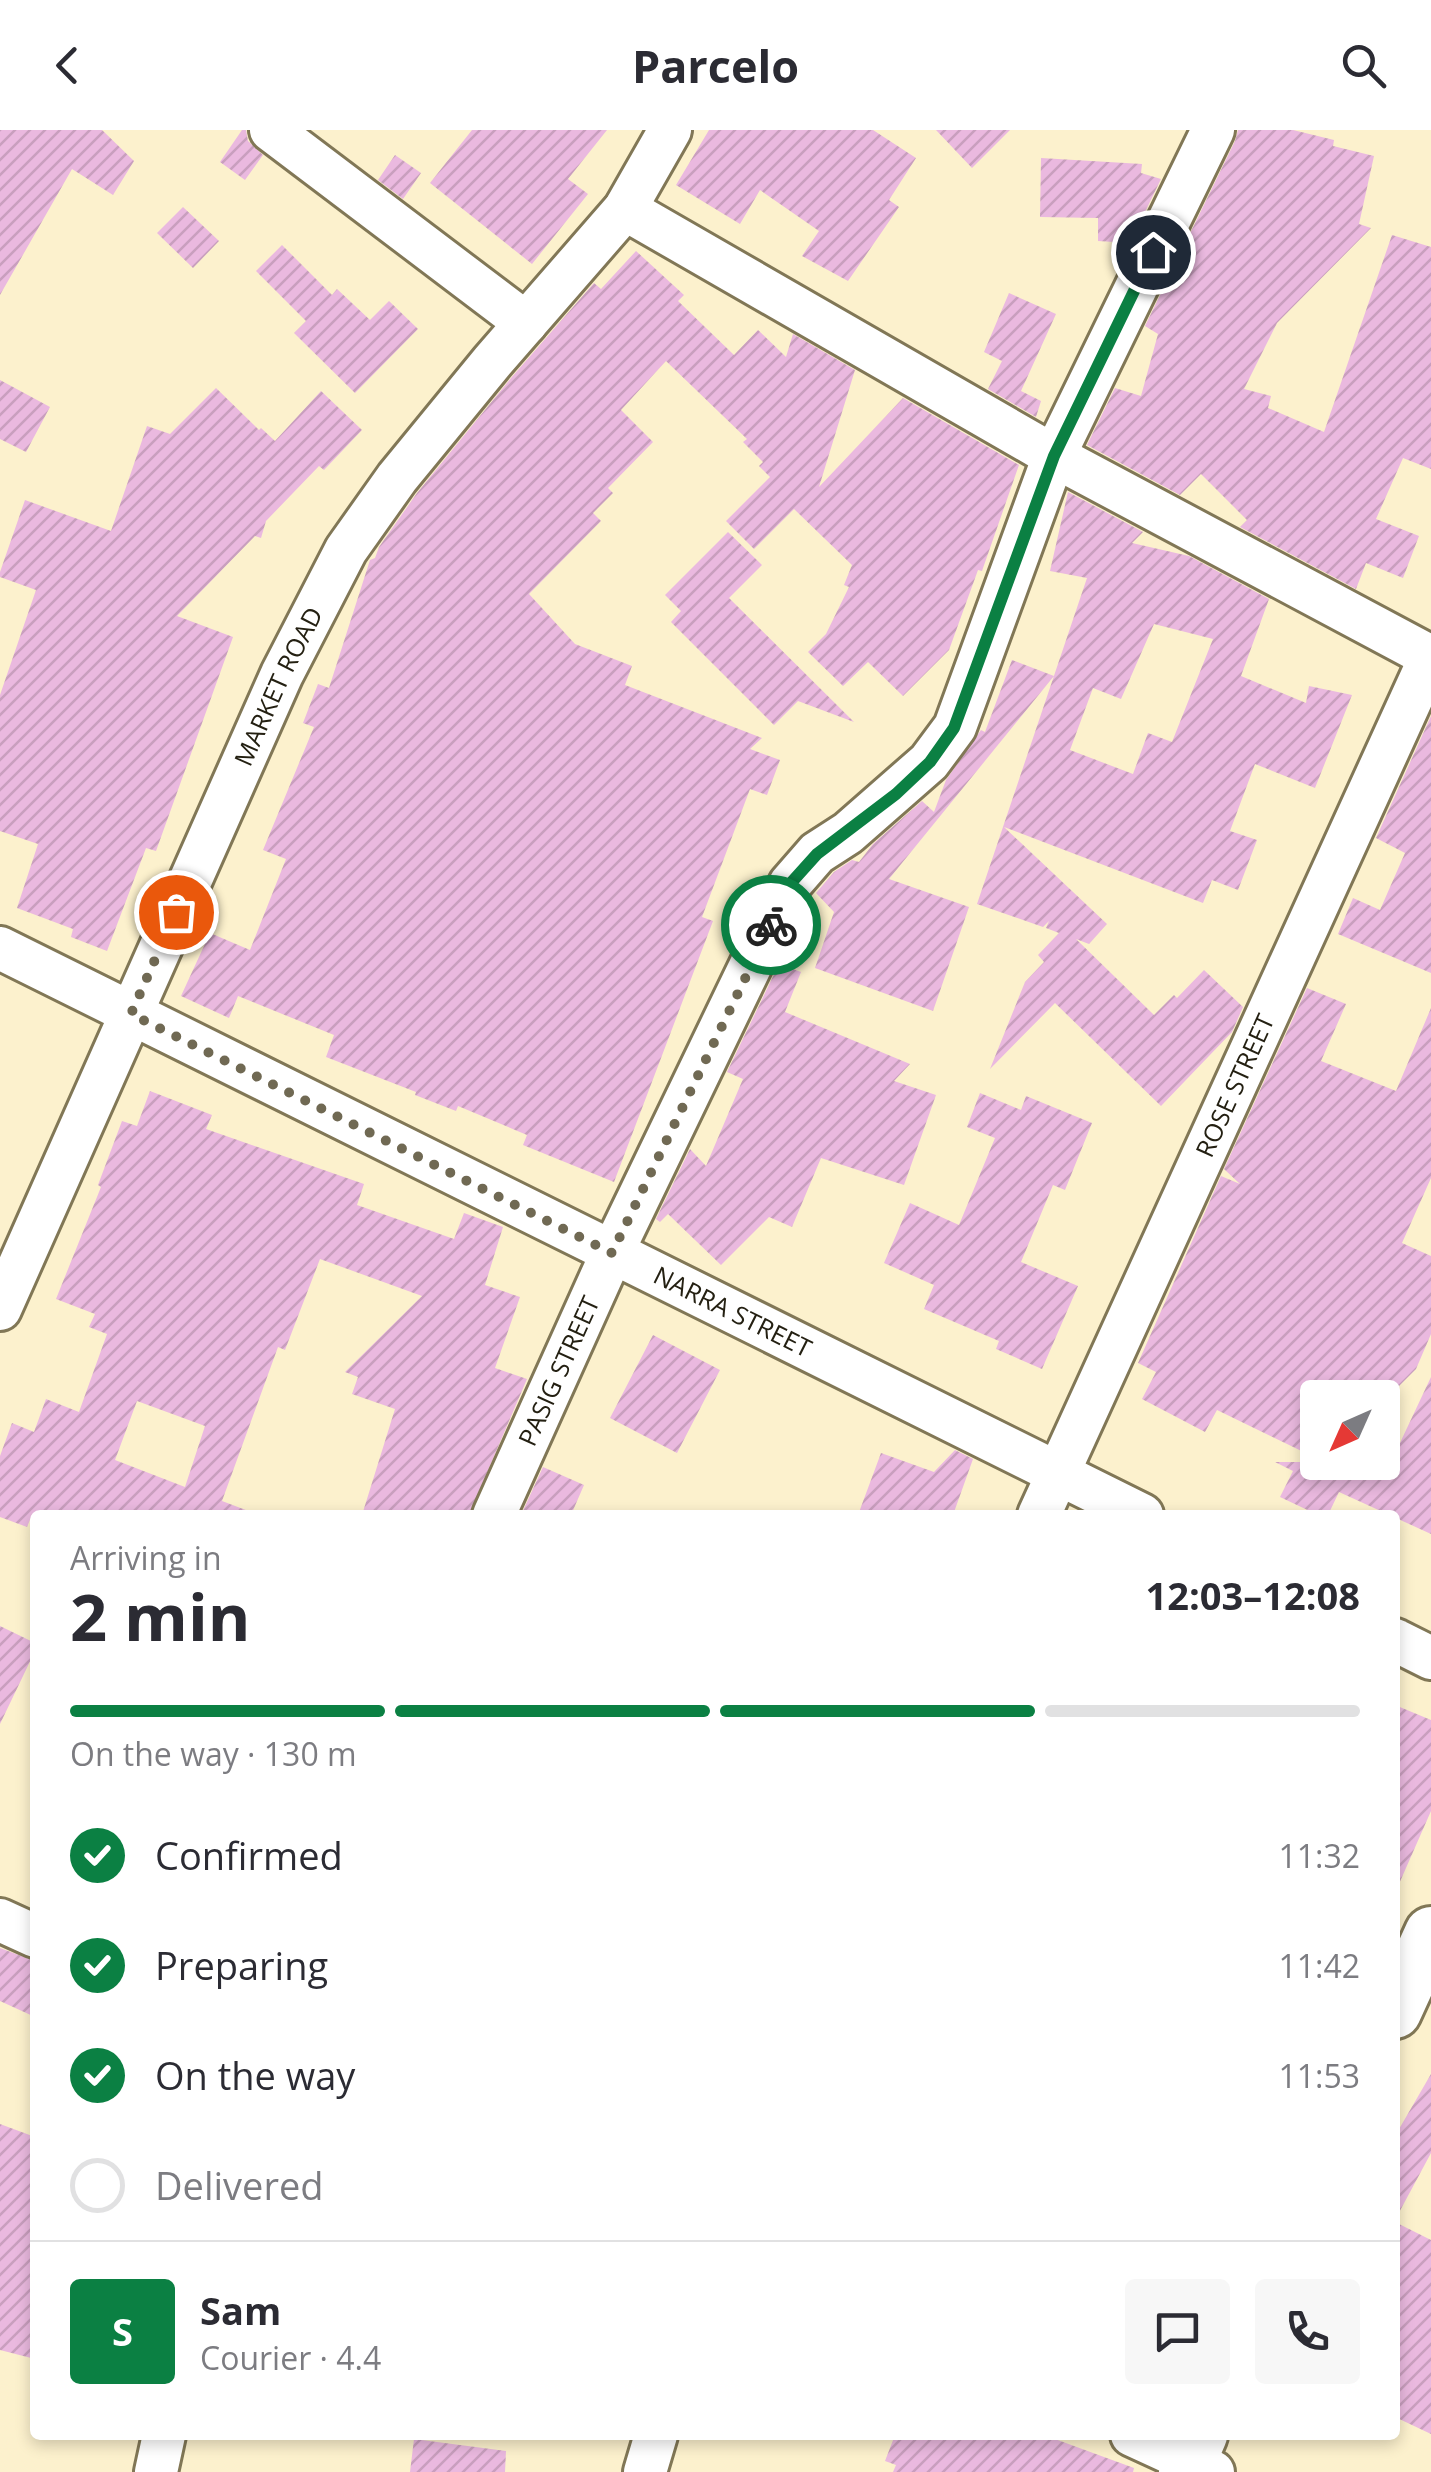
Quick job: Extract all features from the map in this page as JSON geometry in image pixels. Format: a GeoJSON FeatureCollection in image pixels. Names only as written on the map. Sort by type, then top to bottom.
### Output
{"type":"FeatureCollection","features":[{"type":"Feature","properties":{"kind":"main road"},"geometry":{"type":"LineString","coordinates":[[1400,2001],[1431,1933]]}},
{"type":"Feature","properties":{"kind":"street"},"geometry":{"type":"LineString","coordinates":[[272,130],[526,323]]}},
{"type":"Feature","properties":{"kind":"street","name":"MARKET ROAD"},"geometry":{"type":"LineString","coordinates":[[0,1310],[282,674],[346,550],[397,478],[625,209],[670,130]]}},
{"type":"Feature","properties":{"kind":"street","name":"PASIG STREET"},"geometry":{"type":"LineString","coordinates":[[496,1510],[612,1253],[790,884],[817,854],[848,833],[930,762],[954,728],[1054,456],[1213,130]]}},
{"type":"Feature","properties":{"kind":"street"},"geometry":{"type":"LineString","coordinates":[[625,209],[1054,456],[1431,657]]}},
{"type":"Feature","properties":{"kind":"street","name":"ROSE STREET"},"geometry":{"type":"LineString","coordinates":[[1041,1510],[1431,657]]}},
{"type":"Feature","properties":{"kind":"street","name":"NARRA STREET"},"geometry":{"type":"LineString","coordinates":[[0,948],[1132,1510]]}},
{"type":"Feature","properties":{"kind":"street"},"geometry":{"type":"LineString","coordinates":[[1400,1642],[1431,1658]]}},
{"type":"Feature","properties":{"kind":"street"},"geometry":{"type":"LineString","coordinates":[[0,1920],[30,1934]]}},
{"type":"Feature","properties":{"kind":"street"},"geometry":{"type":"LineString","coordinates":[[156,2472],[163,2440]]}},
{"type":"Feature","properties":{"kind":"street"},"geometry":{"type":"LineString","coordinates":[[645,2472],[655,2440]]}},
{"type":"Feature","properties":{"kind":"street"},"geometry":{"type":"LineString","coordinates":[[1145,2440],[1197,2460]]}},
{"type":"Feature","properties":{"kind":"building"},"geometry":{"type":"Polygon","coordinates":[[[0,130],[102,130],[134,161],[113,195],[72,169],[0,295],[0,130]]]}},
{"type":"Feature","properties":{"kind":"building"},"geometry":{"type":"Polygon","coordinates":[[[242,130],[246,130],[248,141],[263,155],[245,180],[220,162],[242,130]]]}},
{"type":"Feature","properties":{"kind":"building"},"geometry":{"type":"Polygon","coordinates":[[[472,130],[607,130],[568,179],[588,194],[532,264],[430,183],[472,130]]]}},
{"type":"Feature","properties":{"kind":"building"},"geometry":{"type":"Polygon","coordinates":[[[709,130],[873,130],[916,158],[889,200],[899,207],[848,281],[802,256],[819,231],[760,190],[740,224],[676,185],[709,130]]]}},
{"type":"Feature","properties":{"kind":"building"},"geometry":{"type":"Polygon","coordinates":[[[936,130],[1010,130],[972,168],[936,130]]]}},
{"type":"Feature","properties":{"kind":"building"},"geometry":{"type":"Polygon","coordinates":[[[1238,130],[1293,130],[1334,140],[1333,146],[1374,156],[1359,224],[1371,228],[1277,323],[1244,389],[1271,396],[1268,408],[1324,432],[1392,235],[1431,247],[1431,469],[1403,458],[1376,519],[1419,536],[1403,578],[1366,563],[1356,589],[1240,527],[1247,520],[1201,474],[1180,495],[1087,445],[1115,388],[1141,396],[1158,334],[1145,326],[1238,130]]]}},
{"type":"Feature","properties":{"kind":"building"},"geometry":{"type":"Polygon","coordinates":[[[395,155],[421,173],[403,199],[378,180],[395,155]]]}},
{"type":"Feature","properties":{"kind":"building"},"geometry":{"type":"Polygon","coordinates":[[[1041,158],[1142,164],[1141,173],[1161,179],[1130,243],[1098,241],[1098,218],[1040,217],[1041,158]]]}},
{"type":"Feature","properties":{"kind":"building"},"geometry":{"type":"Polygon","coordinates":[[[183,207],[219,241],[193,268],[157,233],[183,207]]]}},
{"type":"Feature","properties":{"kind":"building"},"geometry":{"type":"Polygon","coordinates":[[[282,245],[332,295],[337,289],[370,320],[389,301],[418,329],[355,393],[294,333],[306,321],[256,271],[282,245]]]}},
{"type":"Feature","properties":{"kind":"building"},"geometry":{"type":"Polygon","coordinates":[[[636,251],[684,295],[678,301],[734,355],[758,330],[786,357],[793,334],[855,370],[819,487],[903,398],[1019,465],[949,650],[903,696],[868,662],[843,686],[808,652],[826,634],[849,587],[844,585],[852,565],[794,509],[754,549],[726,521],[770,477],[759,466],[763,462],[743,442],[747,439],[666,361],[621,410],[653,442],[608,488],[613,493],[593,513],[601,521],[529,594],[575,644],[632,666],[625,685],[762,738],[750,749],[780,760],[767,795],[750,789],[702,917],[713,921],[614,1182],[523,1145],[527,1135],[458,1106],[456,1111],[326,1057],[334,1035],[238,996],[229,1018],[181,996],[210,933],[250,950],[286,859],[263,850],[314,727],[303,723],[318,684],[329,688],[370,560],[417,493],[511,378],[594,283],[601,289],[636,251]]]}},
{"type":"Feature","properties":{"kind":"building"},"geometry":{"type":"Polygon","coordinates":[[[1009,293],[1056,314],[1021,391],[1041,401],[1036,417],[988,389],[1002,361],[984,352],[1009,293]]]}},
{"type":"Feature","properties":{"kind":"building"},"geometry":{"type":"Polygon","coordinates":[[[0,380],[50,407],[26,452],[0,439],[0,380]]]}},
{"type":"Feature","properties":{"kind":"building"},"geometry":{"type":"Polygon","coordinates":[[[216,388],[275,441],[321,391],[362,430],[324,470],[319,466],[266,521],[261,538],[255,536],[177,616],[233,637],[156,851],[146,848],[107,951],[71,937],[73,929],[17,908],[38,844],[0,831],[0,695],[36,590],[0,577],[0,572],[25,500],[111,531],[147,426],[170,434],[216,388]]]}},
{"type":"Feature","properties":{"kind":"building"},"geometry":{"type":"Polygon","coordinates":[[[1068,492],[1143,532],[1132,543],[1189,556],[1269,599],[1241,676],[1306,703],[1309,686],[1352,695],[1315,788],[1255,764],[1230,831],[1257,840],[1238,890],[1212,880],[1203,903],[1004,827],[1107,924],[1089,944],[1076,939],[1154,1015],[1204,970],[1243,1007],[1232,1032],[1161,1106],[1055,1003],[990,1069],[1025,982],[1044,962],[1038,955],[1059,933],[1046,928],[1049,921],[1043,927],[977,904],[1087,578],[1050,571],[1068,492]],[[1154,624],[1121,699],[1093,688],[1070,750],[1133,774],[1148,733],[1172,742],[1213,639],[1154,624]]]}},
{"type":"Feature","properties":{"kind":"building"},"geometry":{"type":"Polygon","coordinates":[[[728,532],[762,565],[729,598],[854,722],[798,701],[774,725],[671,622],[681,611],[665,595],[728,532]]]}},
{"type":"Feature","properties":{"kind":"building"},"geometry":{"type":"Polygon","coordinates":[[[1012,660],[1054,676],[889,879],[969,907],[933,1011],[815,968],[834,912],[816,893],[834,872],[852,860],[859,862],[873,844],[922,801],[934,812],[946,780],[981,730],[985,732],[1012,660]]]}},
{"type":"Feature","properties":{"kind":"building"},"geometry":{"type":"Polygon","coordinates":[[[1431,716],[1431,973],[1338,934],[1353,898],[1380,910],[1405,853],[1376,838],[1431,716]]]}},
{"type":"Feature","properties":{"kind":"building"},"geometry":{"type":"Polygon","coordinates":[[[779,964],[801,972],[785,1012],[910,1064],[894,1081],[936,1095],[904,1185],[821,1158],[792,1227],[769,1217],[721,1265],[668,1214],[660,1222],[656,1219],[690,1149],[706,1166],[743,1079],[727,1072],[779,964]]]}},
{"type":"Feature","properties":{"kind":"building"},"geometry":{"type":"Polygon","coordinates":[[[1307,988],[1346,1004],[1321,1061],[1396,1091],[1431,1008],[1431,1178],[1402,1243],[1431,1256],[1431,1334],[1416,1369],[1400,1385],[1400,1380],[1300,1380],[1300,1450],[1217,1410],[1205,1432],[1142,1399],[1156,1372],[1138,1363],[1221,1176],[1240,1184],[1224,1169],[1307,988]]]}},
{"type":"Feature","properties":{"kind":"building"},"geometry":{"type":"Polygon","coordinates":[[[150,1091],[212,1115],[206,1129],[364,1184],[357,1205],[454,1239],[464,1213],[503,1227],[485,1285],[520,1297],[495,1368],[527,1379],[471,1510],[364,1510],[395,1409],[352,1394],[358,1377],[345,1372],[422,1296],[320,1259],[285,1350],[278,1347],[222,1501],[246,1510],[30,1510],[27,1527],[0,1517],[0,1456],[12,1423],[34,1432],[46,1399],[79,1412],[107,1334],[89,1327],[95,1314],[56,1299],[101,1187],[98,1185],[122,1121],[137,1126],[150,1091]],[[137,1401],[115,1460],[185,1487],[205,1426],[137,1401]]]}},
{"type":"Feature","properties":{"kind":"building"},"geometry":{"type":"Polygon","coordinates":[[[980,1093],[1021,1110],[1026,1096],[1092,1123],[1065,1190],[1053,1185],[1021,1262],[1078,1286],[1042,1369],[996,1349],[999,1341],[924,1309],[934,1285],[884,1263],[910,1203],[959,1225],[995,1138],[967,1127],[980,1093]]]}},
{"type":"Feature","properties":{"kind":"building"},"geometry":{"type":"Polygon","coordinates":[[[653,1335],[720,1370],[677,1453],[610,1418],[653,1335]]]}},
{"type":"Feature","properties":{"kind":"building"},"geometry":{"type":"Polygon","coordinates":[[[1431,1377],[1431,1534],[1400,1520],[1400,1510],[1378,1510],[1339,1492],[1330,1510],[1307,1510],[1280,1497],[1293,1471],[1275,1462],[1300,1462],[1300,1480],[1400,1480],[1400,1443],[1431,1377]]]}},
{"type":"Feature","properties":{"kind":"building"},"geometry":{"type":"Polygon","coordinates":[[[955,1450],[973,1459],[955,1510],[860,1510],[881,1453],[934,1472],[955,1450]]]}},
{"type":"Feature","properties":{"kind":"building"},"geometry":{"type":"Polygon","coordinates":[[[543,1467],[584,1485],[573,1510],[523,1510],[543,1467]]]}},
{"type":"Feature","properties":{"kind":"building"},"geometry":{"type":"Polygon","coordinates":[[[0,1626],[30,1641],[30,1661],[0,1724],[0,1626]]]}},
{"type":"Feature","properties":{"kind":"building"},"geometry":{"type":"Polygon","coordinates":[[[1400,1707],[1431,1720],[1431,1811],[1400,1882],[1400,1707]]]}},
{"type":"Feature","properties":{"kind":"building"},"geometry":{"type":"Polygon","coordinates":[[[0,1948],[30,1959],[30,2015],[0,2001],[0,1948]]]}},
{"type":"Feature","properties":{"kind":"building"},"geometry":{"type":"Polygon","coordinates":[[[1431,2074],[1431,2153],[1400,2211],[1400,2127],[1431,2074]]]}},
{"type":"Feature","properties":{"kind":"building"},"geometry":{"type":"Polygon","coordinates":[[[0,2124],[30,2135],[30,2358],[0,2350],[0,2124]]]}},
{"type":"Feature","properties":{"kind":"building"},"geometry":{"type":"Polygon","coordinates":[[[1400,2224],[1431,2240],[1431,2434],[1400,2419],[1400,2224]]]}},
{"type":"Feature","properties":{"kind":"building"},"geometry":{"type":"Polygon","coordinates":[[[414,2440],[506,2451],[505,2472],[410,2472],[414,2440]]]}},
{"type":"Feature","properties":{"kind":"building"},"geometry":{"type":"Polygon","coordinates":[[[893,2440],[1058,2440],[1134,2468],[1133,2472],[893,2472],[896,2465],[885,2461],[893,2440]]]}},
{"type":"Feature","properties":{"kind":"way so far"},"geometry":{"type":"LineString","coordinates":[[176,912],[131,1014],[612,1253],[771,925]]}},
{"type":"Feature","properties":{"kind":"route"},"geometry":{"type":"LineString","coordinates":[[771,925],[790,884],[817,854],[896,794],[930,762],[954,728],[1054,456],[1153,252]]}}]}
